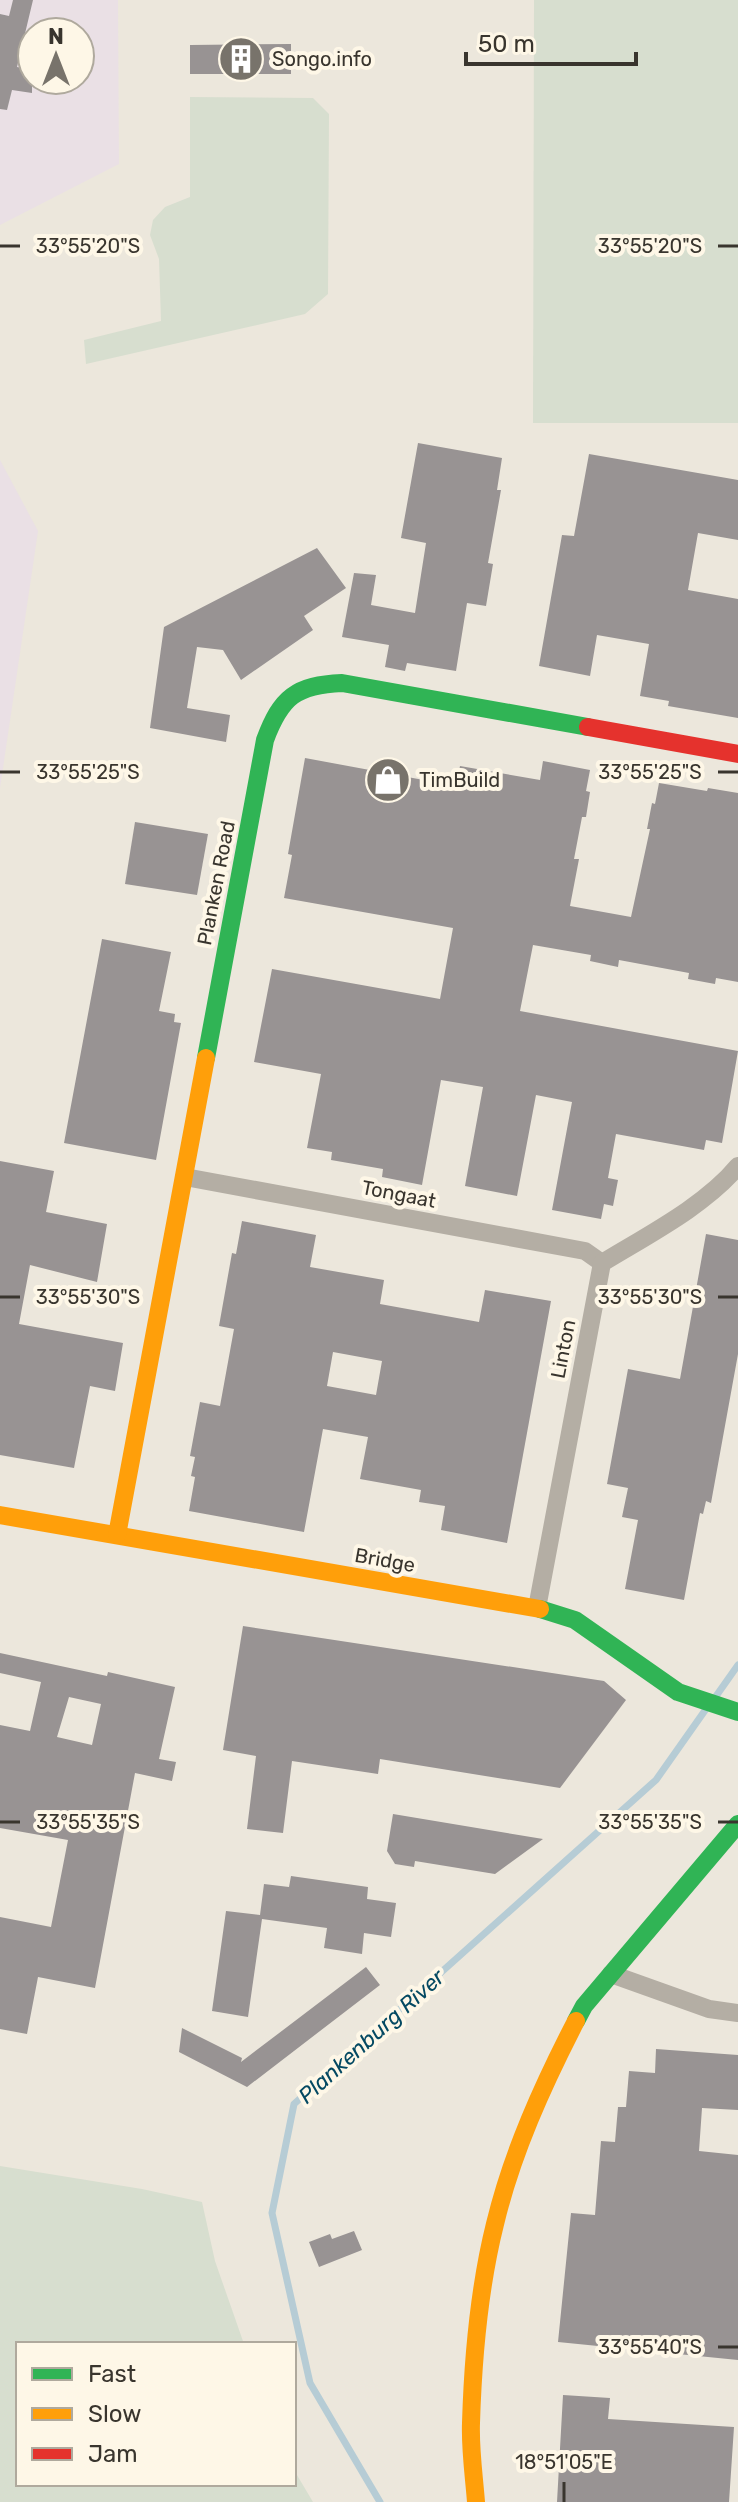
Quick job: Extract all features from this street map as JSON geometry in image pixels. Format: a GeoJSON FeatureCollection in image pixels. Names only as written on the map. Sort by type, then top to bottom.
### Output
{"type":"FeatureCollection","features":[{"type":"Feature","properties":{"kind":"street","name":"Planken Road"},"geometry":{"type":"LineString","coordinates":[[117,1535],[265,740],[274,712],[294,693],[315,683],[342,683],[738,754]]}},
{"type":"Feature","properties":{"kind":"street"},"geometry":{"type":"LineString","coordinates":[[602,1263],[727,1180],[738,1166]]}},
{"type":"Feature","properties":{"kind":"street","name":"Tongaat"},"geometry":{"type":"LineString","coordinates":[[185,1177],[585,1251],[602,1263]]}},
{"type":"Feature","properties":{"kind":"street","name":"Linton"},"geometry":{"type":"LineString","coordinates":[[537,1608],[602,1263]]}},
{"type":"Feature","properties":{"kind":"street","name":"Bridge"},"geometry":{"type":"LineString","coordinates":[[0,1515],[537,1608],[575,1620],[678,1692],[738,1712]]}},
{"type":"Feature","properties":{"kind":"street"},"geometry":{"type":"LineString","coordinates":[[476,2502],[471,2425],[481,2293],[495,2223],[517,2154],[551,2070],[584,2006],[738,1824]]}},
{"type":"Feature","properties":{"kind":"street"},"geometry":{"type":"LineString","coordinates":[[611,1974],[709,2009],[738,2013]]}},
{"type":"Feature","properties":{"kind":"shaded area"},"geometry":{"type":"Polygon","coordinates":[[[0,0],[118,0],[119,164],[0,225],[0,0]]]}},
{"type":"Feature","properties":{"kind":"shaded area"},"geometry":{"type":"Polygon","coordinates":[[[0,460],[38,531],[0,788],[0,460]]]}},
{"type":"Feature","properties":{"kind":"green space"},"geometry":{"type":"Polygon","coordinates":[[[534,0],[738,0],[738,423],[533,423],[534,0]]]}},
{"type":"Feature","properties":{"kind":"green space"},"geometry":{"type":"Polygon","coordinates":[[[190,97],[313,98],[329,114],[328,294],[305,314],[86,364],[84,340],[161,321],[159,259],[150,235],[153,220],[165,207],[190,197],[190,97]]]}},
{"type":"Feature","properties":{"kind":"green space"},"geometry":{"type":"Polygon","coordinates":[[[0,2166],[202,2202],[215,2261],[243,2342],[16,2342],[16,2486],[296,2486],[296,2473],[313,2502],[0,2502],[0,2166]]]}},
{"type":"Feature","properties":{"kind":"building"},"geometry":{"type":"Polygon","coordinates":[[[13,0],[33,0],[29,16],[16,16],[16,91],[12,90],[7,110],[0,109],[0,14],[9,16],[13,0]]]}},
{"type":"Feature","properties":{"kind":"building","name":"Songo.info"},"geometry":{"type":"Polygon","coordinates":[[[291,44],[291,74],[190,74],[190,45],[291,44]]]}},
{"type":"Feature","properties":{"kind":"building"},"geometry":{"type":"Polygon","coordinates":[[[418,443],[502,458],[497,490],[501,490],[488,563],[493,564],[486,606],[467,603],[456,671],[407,663],[405,671],[385,667],[389,645],[342,637],[354,573],[376,575],[371,605],[415,613],[426,543],[401,538],[418,443]]]}},
{"type":"Feature","properties":{"kind":"building"},"geometry":{"type":"Polygon","coordinates":[[[589,454],[738,480],[738,540],[698,533],[688,590],[738,599],[738,718],[668,706],[669,701],[640,696],[649,644],[597,635],[590,676],[539,666],[562,535],[574,536],[589,454]]]}},
{"type":"Feature","properties":{"kind":"building"},"geometry":{"type":"Polygon","coordinates":[[[317,548],[346,588],[304,616],[313,630],[241,680],[223,650],[197,647],[187,708],[230,715],[226,742],[150,728],[164,627],[317,548]]]}},
{"type":"Feature","properties":{"kind":"building"},"geometry":{"type":"Polygon","coordinates":[[[305,758],[456,786],[460,766],[540,780],[543,761],[590,770],[586,791],[590,792],[574,859],[579,859],[570,906],[631,917],[650,829],[647,829],[652,803],[655,804],[659,783],[738,793],[738,982],[716,978],[715,984],[688,979],[689,973],[619,960],[618,967],[590,961],[591,955],[533,945],[520,1011],[738,1051],[722,1143],[706,1140],[704,1150],[616,1134],[608,1178],[618,1180],[613,1206],[604,1204],[601,1219],[552,1210],[572,1102],[536,1095],[517,1196],[465,1186],[483,1087],[441,1080],[422,1185],[382,1177],[383,1169],[331,1160],[332,1152],[307,1148],[321,1074],[254,1062],[272,969],[440,999],[453,928],[284,898],[292,855],[288,854],[305,758]]]}},
{"type":"Feature","properties":{"kind":"building"},"geometry":{"type":"Polygon","coordinates":[[[135,822],[208,834],[197,895],[125,884],[135,822]]]}},
{"type":"Feature","properties":{"kind":"building"},"geometry":{"type":"Polygon","coordinates":[[[102,939],[171,952],[159,1011],[175,1014],[174,1022],[181,1023],[156,1160],[64,1143],[102,939]]]}},
{"type":"Feature","properties":{"kind":"building"},"geometry":{"type":"Polygon","coordinates":[[[0,1161],[54,1171],[46,1212],[107,1224],[97,1282],[30,1265],[19,1324],[123,1343],[115,1391],[90,1386],[74,1468],[0,1455],[0,1161]]]}},
{"type":"Feature","properties":{"kind":"building"},"geometry":{"type":"Polygon","coordinates":[[[242,1221],[316,1235],[310,1267],[384,1280],[380,1304],[479,1322],[485,1290],[551,1301],[507,1543],[441,1530],[445,1506],[419,1502],[421,1490],[360,1479],[368,1437],[323,1429],[304,1532],[189,1511],[195,1477],[191,1476],[195,1457],[190,1456],[200,1402],[220,1406],[234,1329],[219,1326],[232,1253],[236,1254],[242,1221]],[[333,1352],[327,1386],[376,1395],[382,1361],[333,1352]]]}},
{"type":"Feature","properties":{"kind":"building"},"geometry":{"type":"Polygon","coordinates":[[[706,1234],[738,1240],[738,1354],[711,1503],[706,1501],[703,1514],[700,1513],[684,1600],[625,1589],[638,1520],[622,1517],[628,1488],[607,1484],[628,1369],[680,1379],[706,1234]]]}},
{"type":"Feature","properties":{"kind":"building"},"geometry":{"type":"Polygon","coordinates":[[[243,1626],[604,1681],[626,1700],[560,1788],[380,1759],[378,1774],[292,1761],[283,1833],[247,1829],[256,1756],[223,1750],[243,1626]]]}},
{"type":"Feature","properties":{"kind":"building"},"geometry":{"type":"Polygon","coordinates":[[[0,1653],[175,1687],[159,1759],[176,1762],[172,1781],[135,1773],[95,1988],[38,1977],[27,2034],[0,2029],[0,1917],[51,1927],[68,1840],[0,1828],[0,1725],[30,1731],[41,1682],[0,1673],[0,1653]],[[69,1697],[57,1737],[92,1745],[101,1704],[69,1697]]]}},
{"type":"Feature","properties":{"kind":"building"},"geometry":{"type":"Polygon","coordinates":[[[393,1814],[543,1839],[495,1874],[415,1861],[414,1867],[395,1864],[387,1851],[393,1814]]]}},
{"type":"Feature","properties":{"kind":"building"},"geometry":{"type":"Polygon","coordinates":[[[291,1876],[368,1887],[367,1899],[396,1903],[391,1937],[364,1933],[362,1954],[324,1948],[327,1928],[262,1919],[248,2017],[212,2011],[226,1911],[260,1915],[264,1884],[289,1887],[291,1876]]]}},
{"type":"Feature","properties":{"kind":"building"},"geometry":{"type":"Polygon","coordinates":[[[366,1967],[380,1985],[247,2087],[179,2052],[182,2028],[242,2058],[241,2062],[366,1967]]]}},
{"type":"Feature","properties":{"kind":"building"},"geometry":{"type":"Polygon","coordinates":[[[656,2049],[738,2055],[738,2110],[702,2108],[699,2151],[738,2155],[738,2360],[558,2342],[571,2213],[595,2215],[601,2141],[615,2142],[618,2107],[626,2107],[629,2071],[655,2073],[656,2049]]]}},
{"type":"Feature","properties":{"kind":"building"},"geometry":{"type":"Polygon","coordinates":[[[354,2231],[362,2250],[319,2267],[309,2242],[330,2234],[332,2239],[354,2231]]]}},
{"type":"Feature","properties":{"kind":"building"},"geometry":{"type":"Polygon","coordinates":[[[563,2395],[610,2398],[608,2419],[734,2427],[729,2502],[557,2502],[563,2395]]]}},
{"type":"Feature","properties":{"kind":"waterway","name":"Plankenburg River"},"geometry":{"type":"LineString","coordinates":[[714,1699],[738,1665]]}},
{"type":"Feature","properties":{"kind":"waterway","name":"Plankenburg River"},"geometry":{"type":"LineString","coordinates":[[380,2502],[310,2383],[272,2213],[294,2104],[656,1780],[706,1709]]}},
{"type":"Feature","properties":{"kind":"traffic: fast"},"geometry":{"type":"LineString","coordinates":[[206,1058],[265,740],[277,713],[292,696],[313,687],[342,683],[588,727]]}},
{"type":"Feature","properties":{"kind":"traffic: fast"},"geometry":{"type":"LineString","coordinates":[[540,1609],[575,1620],[678,1692],[738,1712]]}},
{"type":"Feature","properties":{"kind":"traffic: fast"},"geometry":{"type":"LineString","coordinates":[[576,2021],[584,2006],[738,1824]]}},
{"type":"Feature","properties":{"kind":"traffic: slow"},"geometry":{"type":"LineString","coordinates":[[117,1535],[206,1058]]}},
{"type":"Feature","properties":{"kind":"traffic: slow"},"geometry":{"type":"LineString","coordinates":[[0,1515],[540,1609]]}},
{"type":"Feature","properties":{"kind":"traffic: slow"},"geometry":{"type":"LineString","coordinates":[[476,2502],[471,2443],[472,2398],[478,2323],[489,2248],[519,2145],[576,2021]]}},
{"type":"Feature","properties":{"kind":"traffic: jam"},"geometry":{"type":"LineString","coordinates":[[588,727],[738,754]]}},
{"type":"Feature","properties":{"kind":"place","name":"Songo.info"},"geometry":{"type":"Point","coordinates":[241,59]}},
{"type":"Feature","properties":{"kind":"place","name":"TimBuild"},"geometry":{"type":"Point","coordinates":[388,780]}}]}
